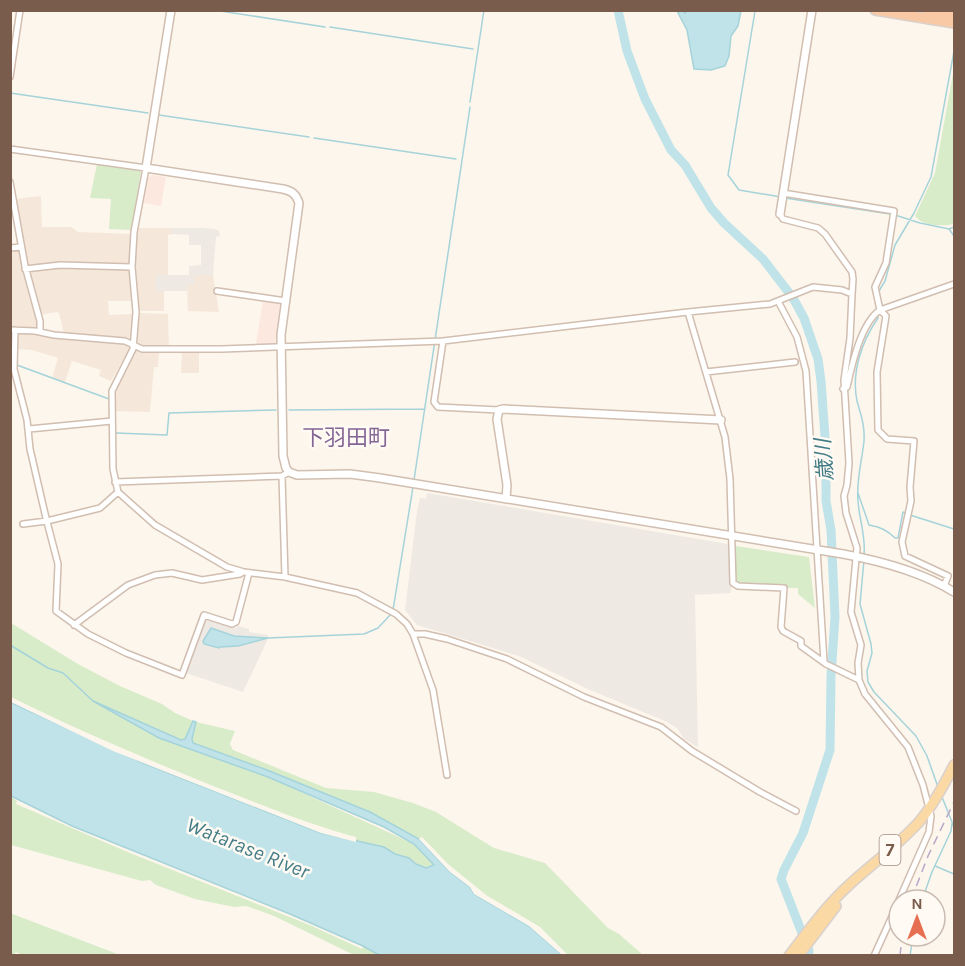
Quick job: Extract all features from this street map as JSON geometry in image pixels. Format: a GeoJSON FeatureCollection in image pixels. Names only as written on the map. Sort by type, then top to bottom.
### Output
{"type":"FeatureCollection","features":[{"type":"Feature","properties":{"kind":"highway"},"geometry":{"type":"LineString","coordinates":[[875,10],[954,23]]}},
{"type":"Feature","properties":{"kind":"highway"},"geometry":{"type":"LineString","coordinates":[[926,10],[954,15]]}},
{"type":"Feature","properties":{"kind":"main road","name":"7"},"geometry":{"type":"LineString","coordinates":[[930,812],[954,765]]}},
{"type":"Feature","properties":{"kind":"main road","name":"7"},"geometry":{"type":"LineString","coordinates":[[794,953],[814,928],[852,889],[900,849],[930,812],[954,777]]}},
{"type":"Feature","properties":{"kind":"street"},"geometry":{"type":"LineString","coordinates":[[10,77],[20,10]]}},
{"type":"Feature","properties":{"kind":"street"},"geometry":{"type":"LineString","coordinates":[[171,10],[135,232],[132,267],[136,312],[134,344],[112,391],[113,469],[118,492],[159,528],[227,567],[246,572],[285,576],[357,593],[396,614],[407,624],[413,634],[433,690],[447,775]]}},
{"type":"Feature","properties":{"kind":"street"},"geometry":{"type":"LineString","coordinates":[[812,10],[780,214],[783,219],[812,225],[825,234],[852,272],[850,338],[843,389],[849,463],[844,496],[846,513],[858,548],[851,612],[861,645],[858,663],[859,680],[864,694],[908,747],[923,785],[930,812],[929,832],[904,888]]}},
{"type":"Feature","properties":{"kind":"street"},"geometry":{"type":"LineString","coordinates":[[10,149],[283,189],[297,196],[299,209],[281,347],[283,456],[286,474],[285,576]]}},
{"type":"Feature","properties":{"kind":"street"},"geometry":{"type":"LineString","coordinates":[[10,182],[21,247],[40,321],[40,332]]}},
{"type":"Feature","properties":{"kind":"street"},"geometry":{"type":"LineString","coordinates":[[783,193],[894,211],[886,263],[875,287],[878,311]]}},
{"type":"Feature","properties":{"kind":"street"},"geometry":{"type":"LineString","coordinates":[[10,248],[21,247]]}},
{"type":"Feature","properties":{"kind":"street"},"geometry":{"type":"LineString","coordinates":[[26,268],[60,265],[132,267]]}},
{"type":"Feature","properties":{"kind":"street"},"geometry":{"type":"LineString","coordinates":[[843,389],[847,387],[853,361],[872,316],[878,311],[954,284]]}},
{"type":"Feature","properties":{"kind":"street"},"geometry":{"type":"LineString","coordinates":[[246,572],[236,622],[232,624],[204,615],[182,675],[126,653],[74,625],[56,611],[58,564],[30,449],[29,429],[14,369],[13,330],[134,344],[142,349],[172,350],[438,341],[770,304],[804,290],[819,287],[842,290],[852,294]]}},
{"type":"Feature","properties":{"kind":"street"},"geometry":{"type":"LineString","coordinates":[[217,291],[286,301]]}},
{"type":"Feature","properties":{"kind":"street"},"geometry":{"type":"LineString","coordinates":[[781,300],[797,337],[804,361],[825,663]]}},
{"type":"Feature","properties":{"kind":"street"},"geometry":{"type":"LineString","coordinates":[[878,311],[886,316],[877,372],[878,430],[887,439],[914,441],[911,501],[902,542],[904,556],[948,576],[944,586]]}},
{"type":"Feature","properties":{"kind":"street"},"geometry":{"type":"LineString","coordinates":[[688,312],[721,420],[730,478],[734,585],[784,588],[781,627],[783,631],[801,641],[801,646],[825,663],[859,680]]}},
{"type":"Feature","properties":{"kind":"street"},"geometry":{"type":"LineString","coordinates":[[438,341],[434,402],[438,407],[721,420]]}},
{"type":"Feature","properties":{"kind":"street"},"geometry":{"type":"LineString","coordinates":[[706,372],[795,362]]}},
{"type":"Feature","properties":{"kind":"street"},"geometry":{"type":"LineString","coordinates":[[499,410],[497,419],[507,486],[506,499]]}},
{"type":"Feature","properties":{"kind":"street"},"geometry":{"type":"LineString","coordinates":[[29,429],[112,421]]}},
{"type":"Feature","properties":{"kind":"street"},"geometry":{"type":"LineString","coordinates":[[115,482],[286,474],[356,475],[856,556],[892,566],[954,592]]}},
{"type":"Feature","properties":{"kind":"street"},"geometry":{"type":"LineString","coordinates":[[23,524],[47,521],[100,508],[118,492]]}},
{"type":"Feature","properties":{"kind":"street"},"geometry":{"type":"LineString","coordinates":[[74,625],[128,585],[155,575],[172,573],[202,580],[246,572]]}},
{"type":"Feature","properties":{"kind":"street"},"geometry":{"type":"LineString","coordinates":[[413,634],[424,633],[447,639],[507,659],[584,697],[661,727],[692,751],[796,811]]}},
{"type":"Feature","properties":{"kind":"street"},"geometry":{"type":"LineString","coordinates":[[874,956],[887,927]]}},
{"type":"Feature","properties":{"kind":"shaded area"},"geometry":{"type":"Polygon","coordinates":[[[152,175],[166,177],[161,206],[144,203],[148,178],[152,175]]]}},
{"type":"Feature","properties":{"kind":"shaded area"},"geometry":{"type":"Polygon","coordinates":[[[41,196],[42,227],[71,227],[78,232],[133,234],[130,263],[27,266],[15,199],[41,196]]]}},
{"type":"Feature","properties":{"kind":"shaded area"},"geometry":{"type":"Polygon","coordinates":[[[138,228],[172,228],[172,234],[168,235],[168,275],[157,275],[156,290],[164,291],[164,311],[138,309],[134,271],[138,228]]]}},
{"type":"Feature","properties":{"kind":"shaded area"},"geometry":{"type":"Polygon","coordinates":[[[172,228],[202,228],[219,231],[220,236],[216,237],[213,275],[195,275],[194,285],[187,285],[187,291],[156,291],[156,275],[189,275],[189,266],[201,265],[201,245],[189,245],[189,235],[172,234],[172,228]]]}},
{"type":"Feature","properties":{"kind":"shaded area"},"geometry":{"type":"Polygon","coordinates":[[[11,249],[19,249],[39,323],[35,329],[11,328],[11,249]]]}},
{"type":"Feature","properties":{"kind":"shaded area"},"geometry":{"type":"Polygon","coordinates":[[[55,267],[127,269],[130,271],[132,301],[108,301],[109,315],[133,314],[131,338],[64,334],[59,313],[40,315],[28,270],[55,267]]]}},
{"type":"Feature","properties":{"kind":"shaded area"},"geometry":{"type":"Polygon","coordinates":[[[194,275],[213,275],[219,312],[188,311],[187,285],[194,275]]]}},
{"type":"Feature","properties":{"kind":"shaded area"},"geometry":{"type":"Polygon","coordinates":[[[263,300],[280,303],[275,344],[256,344],[263,300]]]}},
{"type":"Feature","properties":{"kind":"shaded area"},"geometry":{"type":"Polygon","coordinates":[[[140,313],[168,314],[169,347],[142,346],[136,341],[140,313]]]}},
{"type":"Feature","properties":{"kind":"shaded area"},"geometry":{"type":"Polygon","coordinates":[[[18,332],[125,344],[130,347],[111,381],[99,376],[101,370],[72,361],[65,382],[52,378],[58,358],[32,350],[16,349],[18,332]]]}},
{"type":"Feature","properties":{"kind":"shaded area"},"geometry":{"type":"Polygon","coordinates":[[[136,351],[159,352],[158,367],[154,367],[150,412],[114,411],[117,387],[136,351]]]}},
{"type":"Feature","properties":{"kind":"shaded area"},"geometry":{"type":"Polygon","coordinates":[[[182,352],[199,352],[199,373],[181,373],[182,352]]]}},
{"type":"Feature","properties":{"kind":"shaded area"},"geometry":{"type":"Polygon","coordinates":[[[427,493],[728,544],[730,546],[731,593],[695,595],[698,747],[684,739],[677,728],[665,721],[590,690],[519,656],[417,625],[405,610],[417,511],[420,498],[426,499],[427,493]]]}},
{"type":"Feature","properties":{"kind":"shaded area"},"geometry":{"type":"Polygon","coordinates":[[[203,619],[236,628],[238,626],[249,629],[249,632],[268,635],[243,692],[186,673],[203,619]]]}},
{"type":"Feature","properties":{"kind":"green space"},"geometry":{"type":"Polygon","coordinates":[[[954,68],[954,224],[933,225],[915,216],[935,173],[954,68]]]}},
{"type":"Feature","properties":{"kind":"green space"},"geometry":{"type":"Polygon","coordinates":[[[97,164],[141,171],[130,230],[109,229],[111,199],[90,198],[97,164]]]}},
{"type":"Feature","properties":{"kind":"green space"},"geometry":{"type":"Polygon","coordinates":[[[736,546],[809,557],[815,608],[798,594],[798,588],[735,581],[736,546]]]}},
{"type":"Feature","properties":{"kind":"green space"},"geometry":{"type":"Polygon","coordinates":[[[11,623],[78,664],[193,721],[185,739],[181,740],[101,705],[159,738],[268,777],[414,844],[434,865],[426,868],[384,847],[356,842],[356,837],[302,820],[213,786],[61,721],[11,697],[11,623]]]}},
{"type":"Feature","properties":{"kind":"green space"},"geometry":{"type":"Polygon","coordinates":[[[196,722],[235,731],[230,744],[233,750],[326,788],[374,792],[413,803],[436,812],[494,848],[545,863],[608,928],[619,934],[643,955],[568,955],[540,927],[486,895],[448,864],[422,837],[419,839],[370,812],[193,743],[196,722]]]}},
{"type":"Feature","properties":{"kind":"green space"},"geometry":{"type":"Polygon","coordinates":[[[10,796],[17,801],[16,804],[130,853],[312,926],[362,949],[363,946],[379,955],[354,955],[274,916],[246,906],[234,907],[195,899],[156,885],[150,880],[142,881],[11,845],[10,796]]]}},
{"type":"Feature","properties":{"kind":"green space"},"geometry":{"type":"Polygon","coordinates":[[[10,913],[120,955],[24,956],[16,952],[11,955],[10,913]]]}},
{"type":"Feature","properties":{"kind":"water"},"geometry":{"type":"Polygon","coordinates":[[[681,10],[685,13],[688,10],[741,11],[738,26],[731,36],[729,56],[725,66],[711,70],[694,69],[687,30],[678,13],[681,10]]]}},
{"type":"Feature","properties":{"kind":"water"},"geometry":{"type":"Polygon","coordinates":[[[211,628],[234,636],[268,638],[238,646],[219,648],[204,644],[203,641],[211,628]]]}},
{"type":"Feature","properties":{"kind":"water","name":"Watarase River"},"geometry":{"type":"Polygon","coordinates":[[[93,701],[181,740],[185,739],[193,721],[196,722],[193,743],[370,812],[419,839],[450,872],[470,887],[474,894],[529,926],[562,955],[379,955],[290,914],[72,826],[11,796],[10,702],[143,763],[321,833],[384,847],[426,868],[434,865],[414,844],[384,827],[268,777],[159,738],[93,701]]]}},
{"type":"Feature","properties":{"kind":"pier"},"geometry":{"type":"Polygon","coordinates":[[[10,699],[114,748],[322,830],[356,839],[356,842],[321,833],[113,751],[11,702],[10,699]]]}},
{"type":"Feature","properties":{"kind":"pier"},"geometry":{"type":"Polygon","coordinates":[[[421,837],[452,870],[472,885],[477,892],[531,923],[558,946],[565,956],[529,926],[474,894],[470,887],[450,872],[419,839],[421,837]]]}},
{"type":"Feature","properties":{"kind":"waterway"},"geometry":{"type":"LineString","coordinates":[[214,10],[325,27]]}},
{"type":"Feature","properties":{"kind":"waterway"},"geometry":{"type":"LineString","coordinates":[[470,102],[484,10]]}},
{"type":"Feature","properties":{"kind":"waterway","name":"歳川"},"geometry":{"type":"LineString","coordinates":[[618,10],[627,51],[645,99],[671,150],[685,165],[711,208],[763,259],[793,298],[804,318],[818,359],[826,451],[826,501],[831,530],[835,617],[830,750],[803,833],[781,879],[809,951],[808,956]]}},
{"type":"Feature","properties":{"kind":"waterway"},"geometry":{"type":"LineString","coordinates":[[755,11],[728,175],[739,190],[781,197]]}},
{"type":"Feature","properties":{"kind":"waterway"},"geometry":{"type":"LineString","coordinates":[[330,27],[473,49]]}},
{"type":"Feature","properties":{"kind":"waterway"},"geometry":{"type":"LineString","coordinates":[[879,291],[885,281],[895,245],[914,213],[931,177],[954,51]]}},
{"type":"Feature","properties":{"kind":"waterway"},"geometry":{"type":"LineString","coordinates":[[10,93],[148,113]]}},
{"type":"Feature","properties":{"kind":"waterway"},"geometry":{"type":"LineString","coordinates":[[414,480],[470,107]]}},
{"type":"Feature","properties":{"kind":"waterway"},"geometry":{"type":"LineString","coordinates":[[159,115],[309,137]]}},
{"type":"Feature","properties":{"kind":"waterway"},"geometry":{"type":"LineString","coordinates":[[314,138],[456,159]]}},
{"type":"Feature","properties":{"kind":"waterway"},"geometry":{"type":"LineString","coordinates":[[785,198],[890,214]]}},
{"type":"Feature","properties":{"kind":"waterway"},"geometry":{"type":"LineString","coordinates":[[895,215],[949,229]]}},
{"type":"Feature","properties":{"kind":"waterway"},"geometry":{"type":"LineString","coordinates":[[954,227],[949,229],[954,236]]}},
{"type":"Feature","properties":{"kind":"waterway"},"geometry":{"type":"LineString","coordinates":[[875,297],[877,310]]}},
{"type":"Feature","properties":{"kind":"waterway"},"geometry":{"type":"LineString","coordinates":[[864,555],[858,493],[864,436],[857,401],[856,379],[859,357],[878,318],[877,315]]}},
{"type":"Feature","properties":{"kind":"waterway"},"geometry":{"type":"LineString","coordinates":[[17,365],[109,399]]}},
{"type":"Feature","properties":{"kind":"waterway"},"geometry":{"type":"LineString","coordinates":[[289,410],[425,409]]}},
{"type":"Feature","properties":{"kind":"waterway"},"geometry":{"type":"LineString","coordinates":[[116,433],[167,435],[169,413],[276,410]]}},
{"type":"Feature","properties":{"kind":"waterway"},"geometry":{"type":"LineString","coordinates":[[393,610],[413,487]]}},
{"type":"Feature","properties":{"kind":"waterway"},"geometry":{"type":"LineString","coordinates":[[858,493],[869,525],[883,529],[895,538],[898,538],[903,512],[906,513]]}},
{"type":"Feature","properties":{"kind":"waterway"},"geometry":{"type":"LineString","coordinates":[[910,515],[954,529]]}},
{"type":"Feature","properties":{"kind":"waterway"},"geometry":{"type":"LineString","coordinates":[[864,560],[860,604],[872,653],[867,671],[868,682],[874,692],[916,736],[927,756],[938,787]]}},
{"type":"Feature","properties":{"kind":"waterway"},"geometry":{"type":"LineString","coordinates":[[268,638],[364,634],[378,628],[391,614]]}},
{"type":"Feature","properties":{"kind":"waterway"},"geometry":{"type":"LineString","coordinates":[[10,645],[48,668],[63,673],[93,701]]}},
{"type":"Feature","properties":{"kind":"waterway"},"geometry":{"type":"LineString","coordinates":[[942,797],[954,827]]}},
{"type":"Feature","properties":{"kind":"waterway"},"geometry":{"type":"LineString","coordinates":[[926,888],[951,831],[952,823]]}},
{"type":"Feature","properties":{"kind":"waterway"},"geometry":{"type":"LineString","coordinates":[[935,866],[954,874]]}},
{"type":"Feature","properties":{"kind":"waterway"},"geometry":{"type":"LineString","coordinates":[[910,956],[911,948]]}},
{"type":"Feature","properties":{"kind":"railway"},"geometry":{"type":"LineString","coordinates":[[916,888],[954,802]]}},
{"type":"Feature","properties":{"kind":"railway"},"geometry":{"type":"LineString","coordinates":[[900,956],[901,948]]}},
{"type":"Feature","properties":{"kind":"district","name":"下羽田町"},"geometry":{"type":"Point","coordinates":[346,438]}}]}
